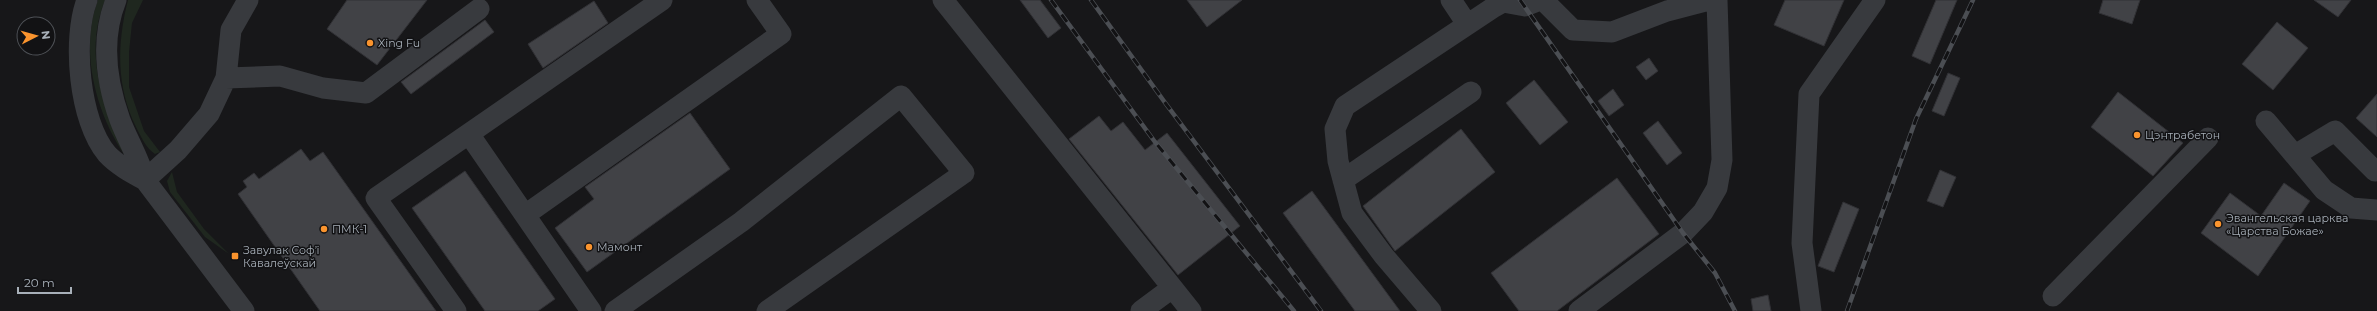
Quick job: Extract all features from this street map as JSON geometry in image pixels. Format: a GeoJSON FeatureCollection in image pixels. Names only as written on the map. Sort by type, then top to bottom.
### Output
{"type":"FeatureCollection","features":[{"type":"Feature","properties":{"kind":"street"},"geometry":{"type":"LineString","coordinates":[[87,0],[84,9],[80,39],[80,72],[91,122],[108,154],[127,170],[145,180]]}},
{"type":"Feature","properties":{"kind":"street"},"geometry":{"type":"LineString","coordinates":[[116,0],[106,36],[105,53],[109,79],[121,121],[140,159],[145,180],[244,311]]}},
{"type":"Feature","properties":{"kind":"street"},"geometry":{"type":"LineString","coordinates":[[145,180],[198,129],[209,114],[226,78],[231,30],[248,0]]}},
{"type":"Feature","properties":{"kind":"street"},"geometry":{"type":"LineString","coordinates":[[456,311],[376,198],[662,0]]}},
{"type":"Feature","properties":{"kind":"street"},"geometry":{"type":"LineString","coordinates":[[525,215],[781,34],[757,0]]}},
{"type":"Feature","properties":{"kind":"street"},"geometry":{"type":"LineString","coordinates":[[943,0],[1191,311]]}},
{"type":"Feature","properties":{"kind":"street"},"geometry":{"type":"LineString","coordinates":[[1451,0],[1467,24]]}},
{"type":"Feature","properties":{"kind":"street"},"geometry":{"type":"LineString","coordinates":[[1431,311],[1384,256],[1352,213],[1338,161],[1335,129],[1345,106],[1467,24],[1504,2],[1525,6],[1540,0]]}},
{"type":"Feature","properties":{"kind":"street"},"geometry":{"type":"LineString","coordinates":[[1543,0],[1573,30],[1612,32],[1667,11],[1709,0]]}},
{"type":"Feature","properties":{"kind":"street"},"geometry":{"type":"LineString","coordinates":[[1579,311],[1683,233],[1703,212],[1717,188],[1722,160],[1717,0]]}},
{"type":"Feature","properties":{"kind":"street"},"geometry":{"type":"LineString","coordinates":[[1811,311],[1802,243],[1809,94],[1875,0]]}},
{"type":"Feature","properties":{"kind":"street"},"geometry":{"type":"LineString","coordinates":[[226,78],[280,76],[323,88],[366,93],[479,9]]}},
{"type":"Feature","properties":{"kind":"street"},"geometry":{"type":"LineString","coordinates":[[1343,180],[1472,92]]}},
{"type":"Feature","properties":{"kind":"street"},"geometry":{"type":"LineString","coordinates":[[615,311],[741,222],[900,96],[964,173],[767,311]]}},
{"type":"Feature","properties":{"kind":"street"},"geometry":{"type":"LineString","coordinates":[[2266,121],[2324,190],[2351,208],[2377,210]]}},
{"type":"Feature","properties":{"kind":"street"},"geometry":{"type":"LineString","coordinates":[[2295,155],[2335,131],[2375,171]]}},
{"type":"Feature","properties":{"kind":"street"},"geometry":{"type":"LineString","coordinates":[[469,134],[591,311]]}},
{"type":"Feature","properties":{"kind":"street"},"geometry":{"type":"LineString","coordinates":[[2053,296],[2208,138]]}},
{"type":"Feature","properties":{"kind":"street"},"geometry":{"type":"LineString","coordinates":[[1141,311],[1172,288]]}},
{"type":"Feature","properties":{"kind":"shaded area"},"geometry":{"type":"Polygon","coordinates":[[[98,0],[105,0],[98,21],[96,43],[96,64],[100,85],[113,126],[132,165],[120,148],[110,129],[101,108],[95,86],[91,64],[90,42],[92,21],[98,0]]]}},
{"type":"Feature","properties":{"kind":"shaded area"},"geometry":{"type":"Polygon","coordinates":[[[128,0],[143,0],[132,23],[129,52],[129,87],[144,131],[160,152],[155,154],[146,145],[129,112],[122,80],[120,48],[124,16],[128,0]]]}},
{"type":"Feature","properties":{"kind":"shaded area"},"geometry":{"type":"Polygon","coordinates":[[[172,172],[177,192],[204,229],[229,254],[205,237],[170,192],[167,181],[172,172]]]}},
{"type":"Feature","properties":{"kind":"building","name":"Xing Fu"},"geometry":{"type":"Polygon","coordinates":[[[347,0],[427,0],[377,65],[327,29],[347,0]]]}},
{"type":"Feature","properties":{"kind":"building"},"geometry":{"type":"Polygon","coordinates":[[[1020,0],[1040,0],[1061,28],[1048,38],[1020,0]]]}},
{"type":"Feature","properties":{"kind":"building"},"geometry":{"type":"Polygon","coordinates":[[[1187,0],[1242,0],[1207,27],[1187,0]]]}},
{"type":"Feature","properties":{"kind":"building"},"geometry":{"type":"Polygon","coordinates":[[[1785,0],[1844,0],[1824,46],[1774,25],[1785,0]]]}},
{"type":"Feature","properties":{"kind":"building"},"geometry":{"type":"Polygon","coordinates":[[[1936,0],[1957,0],[1930,64],[1912,56],[1936,0]]]}},
{"type":"Feature","properties":{"kind":"building"},"geometry":{"type":"Polygon","coordinates":[[[2103,0],[2140,0],[2132,24],[2099,13],[2103,0]]]}},
{"type":"Feature","properties":{"kind":"building"},"geometry":{"type":"Polygon","coordinates":[[[2314,0],[2351,0],[2338,17],[2314,0]]]}},
{"type":"Feature","properties":{"kind":"building"},"geometry":{"type":"Polygon","coordinates":[[[594,1],[608,23],[543,68],[528,44],[594,1]]]}},
{"type":"Feature","properties":{"kind":"building"},"geometry":{"type":"Polygon","coordinates":[[[485,20],[494,32],[411,94],[401,82],[485,20]]]}},
{"type":"Feature","properties":{"kind":"building"},"geometry":{"type":"Polygon","coordinates":[[[2277,22],[2308,48],[2273,90],[2242,64],[2277,22]]]}},
{"type":"Feature","properties":{"kind":"building"},"geometry":{"type":"Polygon","coordinates":[[[1649,58],[1658,71],[1646,80],[1636,67],[1649,58]]]}},
{"type":"Feature","properties":{"kind":"building"},"geometry":{"type":"Polygon","coordinates":[[[1948,73],[1960,78],[1944,116],[1932,111],[1948,73]]]}},
{"type":"Feature","properties":{"kind":"building"},"geometry":{"type":"Polygon","coordinates":[[[1534,80],[1568,122],[1540,145],[1506,103],[1534,80]]]}},
{"type":"Feature","properties":{"kind":"building"},"geometry":{"type":"Polygon","coordinates":[[[1613,89],[1624,105],[1609,116],[1598,101],[1613,89]]]}},
{"type":"Feature","properties":{"kind":"building","name":"Цэнтрабетон"},"geometry":{"type":"Polygon","coordinates":[[[2118,92],[2183,143],[2153,176],[2091,127],[2118,92]]]}},
{"type":"Feature","properties":{"kind":"building"},"geometry":{"type":"Polygon","coordinates":[[[2377,94],[2377,137],[2356,118],[2377,94]]]}},
{"type":"Feature","properties":{"kind":"building"},"geometry":{"type":"Polygon","coordinates":[[[690,113],[730,169],[587,272],[555,228],[594,199],[585,187],[690,113]]]}},
{"type":"Feature","properties":{"kind":"building"},"geometry":{"type":"Polygon","coordinates":[[[1099,116],[1111,131],[1123,122],[1145,150],[1167,133],[1240,226],[1178,275],[1069,139],[1099,116]]]}},
{"type":"Feature","properties":{"kind":"building"},"geometry":{"type":"Polygon","coordinates":[[[1658,121],[1682,153],[1667,165],[1643,133],[1658,121]]]}},
{"type":"Feature","properties":{"kind":"building"},"geometry":{"type":"Polygon","coordinates":[[[1461,129],[1495,172],[1395,251],[1363,206],[1461,129]]]}},
{"type":"Feature","properties":{"kind":"building","name":"ПМК-1"},"geometry":{"type":"Polygon","coordinates":[[[301,149],[310,161],[323,152],[436,311],[320,311],[238,194],[247,187],[243,181],[254,173],[259,179],[301,149]]]}},
{"type":"Feature","properties":{"kind":"building"},"geometry":{"type":"Polygon","coordinates":[[[1940,170],[1956,177],[1943,207],[1927,201],[1940,170]]]}},
{"type":"Feature","properties":{"kind":"building"},"geometry":{"type":"Polygon","coordinates":[[[465,171],[555,299],[538,311],[485,311],[412,208],[465,171]]]}},
{"type":"Feature","properties":{"kind":"building"},"geometry":{"type":"Polygon","coordinates":[[[1617,178],[1659,234],[1557,311],[1519,311],[1491,273],[1617,178]]]}},
{"type":"Feature","properties":{"kind":"building"},"geometry":{"type":"Polygon","coordinates":[[[2284,183],[2310,201],[2258,276],[2201,233],[2230,193],[2261,216],[2284,183]]]}},
{"type":"Feature","properties":{"kind":"building"},"geometry":{"type":"Polygon","coordinates":[[[1312,191],[1400,311],[1355,311],[1283,213],[1312,191]]]}},
{"type":"Feature","properties":{"kind":"building"},"geometry":{"type":"Polygon","coordinates":[[[1843,202],[1859,209],[1834,272],[1818,266],[1843,202]]]}},
{"type":"Feature","properties":{"kind":"building"},"geometry":{"type":"Polygon","coordinates":[[[1768,295],[1771,311],[1753,311],[1751,299],[1768,295]]]}},
{"type":"Feature","properties":{"kind":"railway"},"geometry":{"type":"LineString","coordinates":[[1051,0],[1155,142],[1294,311]]}},
{"type":"Feature","properties":{"kind":"railway"},"geometry":{"type":"LineString","coordinates":[[1091,0],[1166,104],[1321,311]]}},
{"type":"Feature","properties":{"kind":"railway"},"geometry":{"type":"LineString","coordinates":[[1520,0],[1683,233],[1715,273],[1735,311]]}},
{"type":"Feature","properties":{"kind":"railway"},"geometry":{"type":"LineString","coordinates":[[1847,311],[1916,119],[1973,0]]}},
{"type":"Feature","properties":{"kind":"place","name":"Xing Fu"},"geometry":{"type":"Point","coordinates":[370,43]}},
{"type":"Feature","properties":{"kind":"place","name":"Цэнтрабетон"},"geometry":{"type":"Point","coordinates":[2137,135]}},
{"type":"Feature","properties":{"kind":"place","name":"Эвангельская царква «Царства Божае»"},"geometry":{"type":"Point","coordinates":[2218,224]}},
{"type":"Feature","properties":{"kind":"place","name":"ПМК-1"},"geometry":{"type":"Point","coordinates":[324,229]}},
{"type":"Feature","properties":{"kind":"place","name":"Мамонт"},"geometry":{"type":"Point","coordinates":[589,247]}},
{"type":"Feature","properties":{"kind":"place","name":"Завулак Софʼі Кавалеўскай"},"geometry":{"type":"Point","coordinates":[235,256]}}]}
